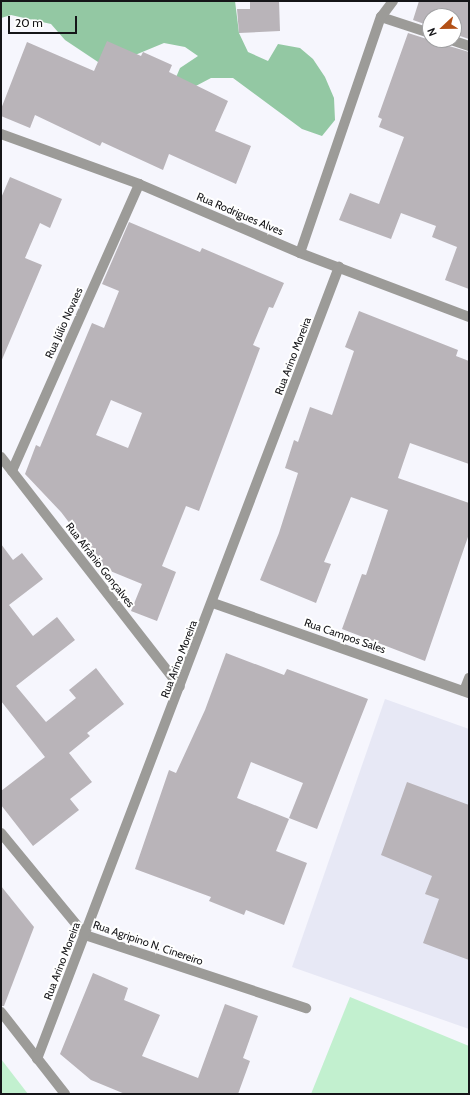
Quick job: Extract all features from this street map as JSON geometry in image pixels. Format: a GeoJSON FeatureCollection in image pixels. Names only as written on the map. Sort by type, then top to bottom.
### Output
{"type":"FeatureCollection","features":[{"type":"Feature","properties":{"kind":"street"},"geometry":{"type":"LineString","coordinates":[[300,253],[381,16],[393,1]]}},
{"type":"Feature","properties":{"kind":"street"},"geometry":{"type":"LineString","coordinates":[[381,16],[422,30]]}},
{"type":"Feature","properties":{"kind":"street","name":"Rua Rodrigues Alves"},"geometry":{"type":"LineString","coordinates":[[1,134],[139,184],[300,253],[469,317]]}},
{"type":"Feature","properties":{"kind":"street","name":"Rua Júlio Novaes"},"geometry":{"type":"LineString","coordinates":[[12,471],[139,184]]}},
{"type":"Feature","properties":{"kind":"street","name":"Rua Arino Moreira"},"geometry":{"type":"LineString","coordinates":[[37,1059],[213,603],[339,267]]}},
{"type":"Feature","properties":{"kind":"street","name":"Rua Afrânio Gonçalves"},"geometry":{"type":"LineString","coordinates":[[1,457],[180,687]]}},
{"type":"Feature","properties":{"kind":"street","name":"Rua Campos Sales"},"geometry":{"type":"LineString","coordinates":[[213,603],[467,692]]}},
{"type":"Feature","properties":{"kind":"street"},"geometry":{"type":"LineString","coordinates":[[467,692],[469,678]]}},
{"type":"Feature","properties":{"kind":"street","name":"Rua Agripino N. Cinereiro"},"geometry":{"type":"LineString","coordinates":[[1,833],[85,935],[306,1008]]}},
{"type":"Feature","properties":{"kind":"street"},"geometry":{"type":"LineString","coordinates":[[1,1012],[65,1094]]}},
{"type":"Feature","properties":{"kind":"shaded area"},"geometry":{"type":"Polygon","coordinates":[[[385,699],[469,729],[469,1029],[292,967],[385,699]]]}},
{"type":"Feature","properties":{"kind":"green space"},"geometry":{"type":"Polygon","coordinates":[[[1,1],[235,1],[239,33],[248,52],[268,61],[278,44],[300,48],[313,59],[325,77],[334,98],[335,120],[322,136],[302,129],[233,78],[211,78],[192,88],[171,89],[180,68],[198,56],[185,47],[164,43],[123,60],[101,64],[65,40],[51,24],[11,15],[1,18],[1,1]]]}},
{"type":"Feature","properties":{"kind":"green space"},"geometry":{"type":"Polygon","coordinates":[[[350,997],[469,1046],[469,1094],[311,1094],[350,997]]]}},
{"type":"Feature","properties":{"kind":"green space"},"geometry":{"type":"Polygon","coordinates":[[[1,1059],[28,1094],[1,1094],[1,1059]]]}},
{"type":"Feature","properties":{"kind":"building"},"geometry":{"type":"Polygon","coordinates":[[[250,1],[279,1],[280,31],[239,33],[237,9],[250,9],[250,1]]]}},
{"type":"Feature","properties":{"kind":"building"},"geometry":{"type":"Polygon","coordinates":[[[419,1],[469,1],[469,39],[462,37],[462,8],[422,8],[422,23],[413,20],[419,1]]]}},
{"type":"Feature","properties":{"kind":"building"},"geometry":{"type":"Polygon","coordinates":[[[408,33],[422,37],[422,48],[456,48],[469,52],[469,289],[445,280],[457,247],[432,237],[436,226],[401,213],[391,239],[339,220],[350,193],[379,204],[404,137],[379,127],[382,119],[378,117],[408,33]]]}},
{"type":"Feature","properties":{"kind":"building"},"geometry":{"type":"Polygon","coordinates":[[[107,41],[141,56],[143,52],[172,65],[169,72],[228,101],[215,131],[251,146],[236,184],[169,154],[163,170],[102,142],[100,146],[35,115],[30,128],[1,116],[1,109],[27,42],[94,71],[107,41]]]}},
{"type":"Feature","properties":{"kind":"building"},"geometry":{"type":"Polygon","coordinates":[[[10,177],[62,199],[50,228],[40,223],[25,258],[42,265],[1,362],[1,198],[10,177]]]}},
{"type":"Feature","properties":{"kind":"building"},"geometry":{"type":"Polygon","coordinates":[[[129,222],[200,252],[202,248],[284,283],[273,308],[269,307],[253,345],[260,348],[199,511],[186,506],[162,566],[176,572],[157,621],[131,611],[142,584],[98,566],[81,549],[84,542],[61,512],[25,474],[36,445],[40,447],[92,323],[104,328],[119,291],[102,284],[129,222]],[[111,400],[96,435],[128,448],[142,413],[111,400]]]}},
{"type":"Feature","properties":{"kind":"building"},"geometry":{"type":"Polygon","coordinates":[[[359,311],[458,350],[456,356],[469,361],[469,464],[410,443],[398,478],[469,503],[469,534],[425,661],[342,629],[362,574],[366,575],[388,510],[351,497],[324,562],[331,564],[316,603],[260,580],[279,533],[298,473],[285,468],[294,440],[298,442],[310,407],[332,415],[354,351],[345,347],[359,311]]]}},
{"type":"Feature","properties":{"kind":"building"},"geometry":{"type":"Polygon","coordinates":[[[1,544],[13,560],[22,553],[43,579],[9,605],[33,636],[57,617],[75,640],[16,686],[46,722],[76,698],[69,690],[96,668],[124,704],[87,733],[90,736],[69,753],[92,782],[70,799],[79,810],[33,846],[1,805],[1,791],[45,757],[1,701],[1,544]]]}},
{"type":"Feature","properties":{"kind":"building"},"geometry":{"type":"Polygon","coordinates":[[[226,653],[284,675],[287,669],[368,699],[317,829],[289,818],[303,783],[251,762],[237,798],[289,819],[276,851],[307,863],[284,925],[246,910],[244,915],[209,901],[211,897],[135,869],[169,770],[176,773],[205,710],[226,653]]]}},
{"type":"Feature","properties":{"kind":"building"},"geometry":{"type":"Polygon","coordinates":[[[407,782],[469,805],[469,960],[423,943],[439,899],[425,894],[432,876],[381,855],[407,782]]]}},
{"type":"Feature","properties":{"kind":"building"},"geometry":{"type":"Polygon","coordinates":[[[1,886],[34,927],[4,1006],[1,1006],[1,886]]]}},
{"type":"Feature","properties":{"kind":"building"},"geometry":{"type":"Polygon","coordinates":[[[93,973],[128,988],[124,1000],[160,1015],[142,1056],[198,1078],[225,1004],[258,1016],[243,1058],[250,1061],[238,1094],[125,1094],[91,1080],[60,1054],[93,973]]]}}]}
